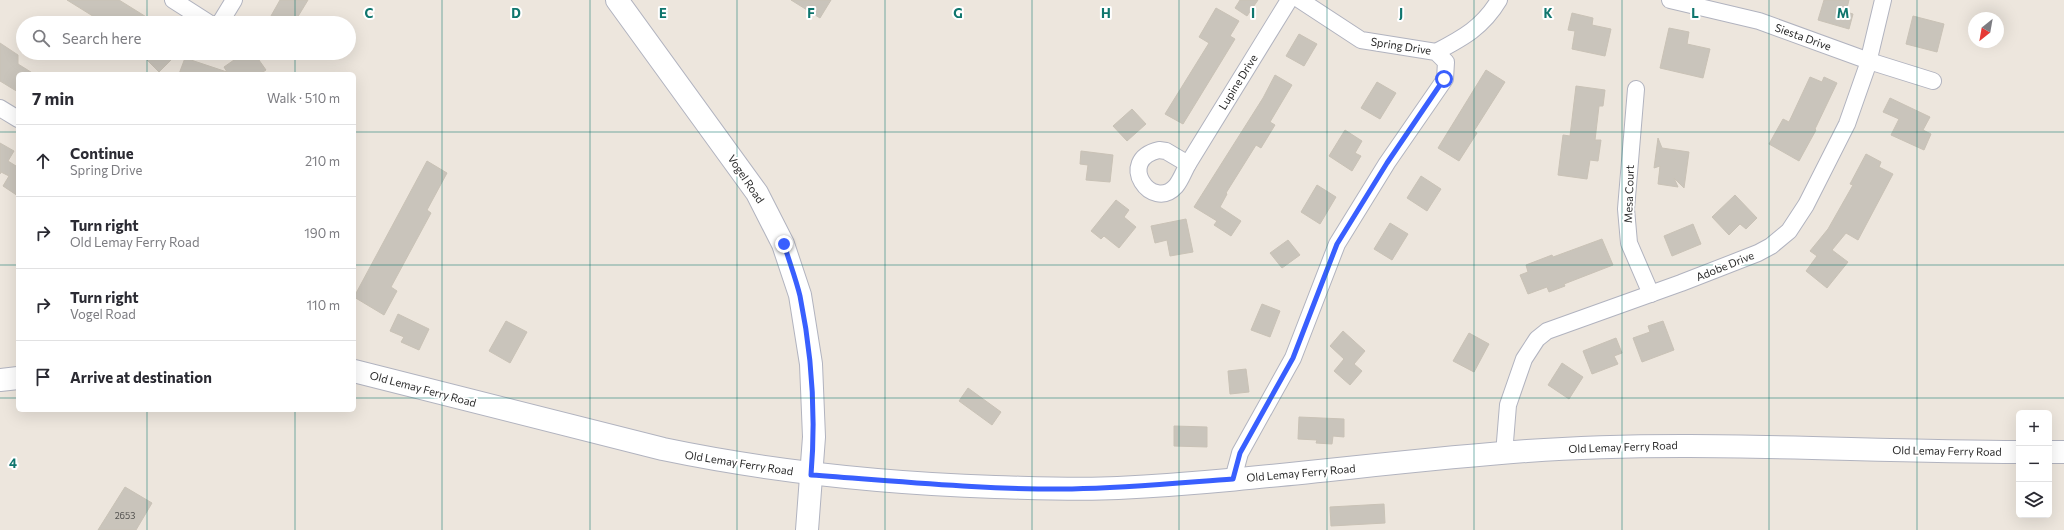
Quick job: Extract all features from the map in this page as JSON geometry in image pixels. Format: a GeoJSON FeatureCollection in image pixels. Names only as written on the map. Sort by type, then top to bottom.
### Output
{"type":"FeatureCollection","features":[{"type":"Feature","properties":{"kind":"main road","name":"Vogel Road"},"geometry":{"type":"LineString","coordinates":[[617,0],[757,193],[784,244],[800,295],[811,364],[814,437],[807,530]]}},
{"type":"Feature","properties":{"kind":"main road","name":"Old Lemay Ferry Road"},"geometry":{"type":"LineString","coordinates":[[356,371],[663,449],[811,475],[940,485],[1070,489],[1118,488],[1504,454],[1677,445],[2016,452]]}},
{"type":"Feature","properties":{"kind":"main road"},"geometry":{"type":"LineString","coordinates":[[0,380],[16,378]]}},
{"type":"Feature","properties":{"kind":"main road"},"geometry":{"type":"LineString","coordinates":[[2052,452],[2064,452]]}},
{"type":"Feature","properties":{"kind":"street"},"geometry":{"type":"LineString","coordinates":[[173,0],[198,16]]}},
{"type":"Feature","properties":{"kind":"street"},"geometry":{"type":"LineString","coordinates":[[224,16],[234,0]]}},
{"type":"Feature","properties":{"kind":"street","name":"Lupine Drive"},"geometry":{"type":"LineString","coordinates":[[1188,164],[1289,0]]}},
{"type":"Feature","properties":{"kind":"street","name":"Spring Drive"},"geometry":{"type":"LineString","coordinates":[[1233,479],[1240,453],[1293,358],[1337,244],[1387,163],[1444,79],[1446,62],[1436,52],[1361,40],[1300,0]]}},
{"type":"Feature","properties":{"kind":"street"},"geometry":{"type":"LineString","coordinates":[[1436,52],[1467,36],[1491,14],[1499,0]]}},
{"type":"Feature","properties":{"kind":"street","name":"Siesta Drive"},"geometry":{"type":"LineString","coordinates":[[1670,0],[1759,21],[1869,61],[1934,81]]}},
{"type":"Feature","properties":{"kind":"street","name":"Adobe Drive"},"geometry":{"type":"LineString","coordinates":[[1504,454],[1508,405],[1524,358],[1537,339],[1547,331],[1651,294],[1758,253],[1771,246],[1789,232],[1806,205],[1847,124],[1869,61],[1883,0]]}},
{"type":"Feature","properties":{"kind":"street","name":"Mesa Court"},"geometry":{"type":"LineString","coordinates":[[1636,89],[1626,220],[1629,242],[1651,294]]}},
{"type":"Feature","properties":{"kind":"street"},"geometry":{"type":"LineString","coordinates":[[0,108],[16,118]]}},
{"type":"Feature","properties":{"kind":"building"},"geometry":{"type":"Polygon","coordinates":[[[67,0],[119,0],[145,16],[93,16],[67,0]]]}},
{"type":"Feature","properties":{"kind":"building"},"geometry":{"type":"Polygon","coordinates":[[[280,0],[308,0],[298,16],[271,16],[280,0]]]}},
{"type":"Feature","properties":{"kind":"building"},"geometry":{"type":"Polygon","coordinates":[[[791,0],[831,0],[820,18],[791,0]]]}},
{"type":"Feature","properties":{"kind":"building"},"geometry":{"type":"Polygon","coordinates":[[[1240,0],[1258,0],[1247,16],[1235,8],[1240,0]]]}},
{"type":"Feature","properties":{"kind":"building"},"geometry":{"type":"Polygon","coordinates":[[[1824,0],[1849,0],[1846,12],[1853,14],[1849,29],[1818,20],[1824,0]]]}},
{"type":"Feature","properties":{"kind":"building"},"geometry":{"type":"Polygon","coordinates":[[[1216,8],[1239,21],[1230,36],[1235,39],[1183,124],[1165,114],[1209,43],[1199,37],[1216,8]]]}},
{"type":"Feature","properties":{"kind":"building"},"geometry":{"type":"Polygon","coordinates":[[[1572,13],[1593,18],[1592,25],[1611,29],[1605,56],[1572,49],[1575,31],[1568,30],[1572,13]]]}},
{"type":"Feature","properties":{"kind":"building"},"geometry":{"type":"Polygon","coordinates":[[[1913,16],[1944,24],[1937,52],[1906,44],[1913,16]]]}},
{"type":"Feature","properties":{"kind":"building"},"geometry":{"type":"Polygon","coordinates":[[[1669,28],[1689,32],[1687,44],[1710,49],[1703,78],[1660,68],[1669,28]]]}},
{"type":"Feature","properties":{"kind":"building"},"geometry":{"type":"Polygon","coordinates":[[[1299,34],[1317,44],[1304,66],[1286,56],[1299,34]]]}},
{"type":"Feature","properties":{"kind":"building"},"geometry":{"type":"Polygon","coordinates":[[[0,43],[16,54],[16,60],[18,60],[18,64],[31,72],[16,72],[16,91],[0,81],[0,43]]]}},
{"type":"Feature","properties":{"kind":"building"},"geometry":{"type":"Polygon","coordinates":[[[147,60],[171,60],[159,72],[147,60]]]}},
{"type":"Feature","properties":{"kind":"building"},"geometry":{"type":"Polygon","coordinates":[[[184,60],[191,60],[227,72],[180,72],[184,60]]]}},
{"type":"Feature","properties":{"kind":"building"},"geometry":{"type":"Polygon","coordinates":[[[234,60],[259,60],[266,70],[263,72],[227,72],[224,67],[234,60]]]}},
{"type":"Feature","properties":{"kind":"building"},"geometry":{"type":"Polygon","coordinates":[[[1486,70],[1505,82],[1474,131],[1477,133],[1459,161],[1438,148],[1486,70]]]}},
{"type":"Feature","properties":{"kind":"building"},"geometry":{"type":"Polygon","coordinates":[[[1275,75],[1292,85],[1270,122],[1275,125],[1261,148],[1256,145],[1226,193],[1227,194],[1220,207],[1241,221],[1231,236],[1214,225],[1217,221],[1194,207],[1263,98],[1275,75]]]}},
{"type":"Feature","properties":{"kind":"building"},"geometry":{"type":"Polygon","coordinates":[[[1810,77],[1822,82],[1824,77],[1837,83],[1815,129],[1816,130],[1799,161],[1769,144],[1783,119],[1789,122],[1810,77]]]}},
{"type":"Feature","properties":{"kind":"building"},"geometry":{"type":"Polygon","coordinates":[[[1377,82],[1396,93],[1380,119],[1361,108],[1377,82]]]}},
{"type":"Feature","properties":{"kind":"building"},"geometry":{"type":"Polygon","coordinates":[[[1576,86],[1605,90],[1603,106],[1599,106],[1595,140],[1601,140],[1598,161],[1590,160],[1587,179],[1558,175],[1563,135],[1570,136],[1576,86]]]}},
{"type":"Feature","properties":{"kind":"building"},"geometry":{"type":"Polygon","coordinates":[[[1890,98],[1930,117],[1923,130],[1931,134],[1924,150],[1891,135],[1899,119],[1883,112],[1890,98]]]}},
{"type":"Feature","properties":{"kind":"building"},"geometry":{"type":"Polygon","coordinates":[[[1132,109],[1146,124],[1127,141],[1113,126],[1132,109]]]}},
{"type":"Feature","properties":{"kind":"building"},"geometry":{"type":"Polygon","coordinates":[[[1345,130],[1362,141],[1355,153],[1361,156],[1352,171],[1329,156],[1345,130]]]}},
{"type":"Feature","properties":{"kind":"building"},"geometry":{"type":"Polygon","coordinates":[[[1658,138],[1662,148],[1689,152],[1684,188],[1674,178],[1678,187],[1658,184],[1660,166],[1654,168],[1658,138]]]}},
{"type":"Feature","properties":{"kind":"building"},"geometry":{"type":"Polygon","coordinates":[[[0,143],[14,151],[8,161],[16,166],[16,195],[3,186],[9,176],[1,172],[0,174],[0,143]]]}},
{"type":"Feature","properties":{"kind":"building"},"geometry":{"type":"Polygon","coordinates":[[[1081,151],[1113,155],[1110,182],[1086,180],[1088,165],[1080,164],[1081,151]]]}},
{"type":"Feature","properties":{"kind":"building"},"geometry":{"type":"Polygon","coordinates":[[[1866,154],[1881,162],[1879,167],[1893,174],[1858,240],[1846,233],[1832,250],[1848,262],[1827,288],[1806,271],[1817,256],[1810,251],[1828,229],[1853,185],[1850,184],[1866,154]]]}},
{"type":"Feature","properties":{"kind":"building"},"geometry":{"type":"Polygon","coordinates":[[[427,161],[447,173],[427,210],[431,213],[391,287],[397,291],[384,315],[356,298],[356,293],[427,161]]]}},
{"type":"Feature","properties":{"kind":"building"},"geometry":{"type":"Polygon","coordinates":[[[1421,176],[1441,189],[1427,211],[1407,198],[1421,176]]]}},
{"type":"Feature","properties":{"kind":"building"},"geometry":{"type":"Polygon","coordinates":[[[1317,185],[1336,197],[1320,224],[1301,212],[1317,185]]]}},
{"type":"Feature","properties":{"kind":"building"},"geometry":{"type":"Polygon","coordinates":[[[1735,195],[1757,218],[1746,229],[1740,224],[1729,235],[1712,217],[1735,195]]]}},
{"type":"Feature","properties":{"kind":"building"},"geometry":{"type":"Polygon","coordinates":[[[1116,200],[1129,210],[1124,217],[1136,227],[1119,248],[1104,236],[1101,239],[1091,231],[1116,200]]]}},
{"type":"Feature","properties":{"kind":"building"},"geometry":{"type":"Polygon","coordinates":[[[1186,219],[1193,252],[1170,256],[1167,240],[1155,243],[1151,226],[1186,219]]]}},
{"type":"Feature","properties":{"kind":"building"},"geometry":{"type":"Polygon","coordinates":[[[1390,223],[1408,234],[1392,260],[1374,249],[1390,223]]]}},
{"type":"Feature","properties":{"kind":"building"},"geometry":{"type":"Polygon","coordinates":[[[1693,224],[1701,244],[1672,256],[1664,236],[1693,224]]]}},
{"type":"Feature","properties":{"kind":"building"},"geometry":{"type":"Polygon","coordinates":[[[1602,239],[1613,265],[1564,284],[1565,286],[1549,292],[1547,287],[1528,294],[1520,275],[1528,272],[1526,265],[1602,239]]]}},
{"type":"Feature","properties":{"kind":"building"},"geometry":{"type":"Polygon","coordinates":[[[1288,240],[1300,255],[1282,268],[1270,253],[1288,240]]]}},
{"type":"Feature","properties":{"kind":"building"},"geometry":{"type":"Polygon","coordinates":[[[1262,304],[1280,311],[1270,337],[1251,330],[1262,304]]]}},
{"type":"Feature","properties":{"kind":"building"},"geometry":{"type":"Polygon","coordinates":[[[398,314],[429,329],[419,350],[401,342],[404,337],[390,331],[398,314]]]}},
{"type":"Feature","properties":{"kind":"building"},"geometry":{"type":"Polygon","coordinates":[[[506,321],[527,332],[510,363],[489,351],[506,321]]]}},
{"type":"Feature","properties":{"kind":"building"},"geometry":{"type":"Polygon","coordinates":[[[1663,321],[1674,350],[1642,362],[1633,338],[1650,332],[1648,326],[1663,321]]]}},
{"type":"Feature","properties":{"kind":"building"},"geometry":{"type":"Polygon","coordinates":[[[1343,331],[1365,351],[1354,364],[1362,371],[1350,385],[1334,371],[1344,359],[1330,346],[1343,331]]]}},
{"type":"Feature","properties":{"kind":"building"},"geometry":{"type":"Polygon","coordinates":[[[1469,333],[1489,344],[1474,372],[1453,361],[1469,333]]]}},
{"type":"Feature","properties":{"kind":"building"},"geometry":{"type":"Polygon","coordinates":[[[1616,338],[1622,353],[1614,356],[1618,364],[1592,374],[1583,351],[1616,338]]]}},
{"type":"Feature","properties":{"kind":"building"},"geometry":{"type":"Polygon","coordinates":[[[1562,363],[1583,377],[1569,399],[1548,385],[1562,363]]]}},
{"type":"Feature","properties":{"kind":"building"},"geometry":{"type":"Polygon","coordinates":[[[1246,369],[1249,392],[1230,394],[1228,371],[1246,369]]]}},
{"type":"Feature","properties":{"kind":"building"},"geometry":{"type":"Polygon","coordinates":[[[968,388],[1001,412],[992,425],[959,401],[968,388]]]}},
{"type":"Feature","properties":{"kind":"building"},"geometry":{"type":"Polygon","coordinates":[[[1299,417],[1344,419],[1344,437],[1333,436],[1332,444],[1316,443],[1317,440],[1298,439],[1299,417]]]}},
{"type":"Feature","properties":{"kind":"building"},"geometry":{"type":"Polygon","coordinates":[[[1174,426],[1207,427],[1207,447],[1174,446],[1174,426]]]}},
{"type":"Feature","properties":{"kind":"building"},"geometry":{"type":"Polygon","coordinates":[[[125,487],[152,503],[136,530],[98,530],[125,487]]]}},
{"type":"Feature","properties":{"kind":"building"},"geometry":{"type":"Polygon","coordinates":[[[1384,504],[1385,523],[1331,526],[1330,507],[1384,504]]]}},
{"type":"Feature","properties":{"kind":"route"},"geometry":{"type":"LineString","coordinates":[[784,244],[800,295],[811,364],[814,437],[811,475],[940,485],[1070,489],[1118,488],[1233,479],[1240,453],[1293,358],[1321,289],[1337,244],[1387,163],[1444,79]]}}]}
